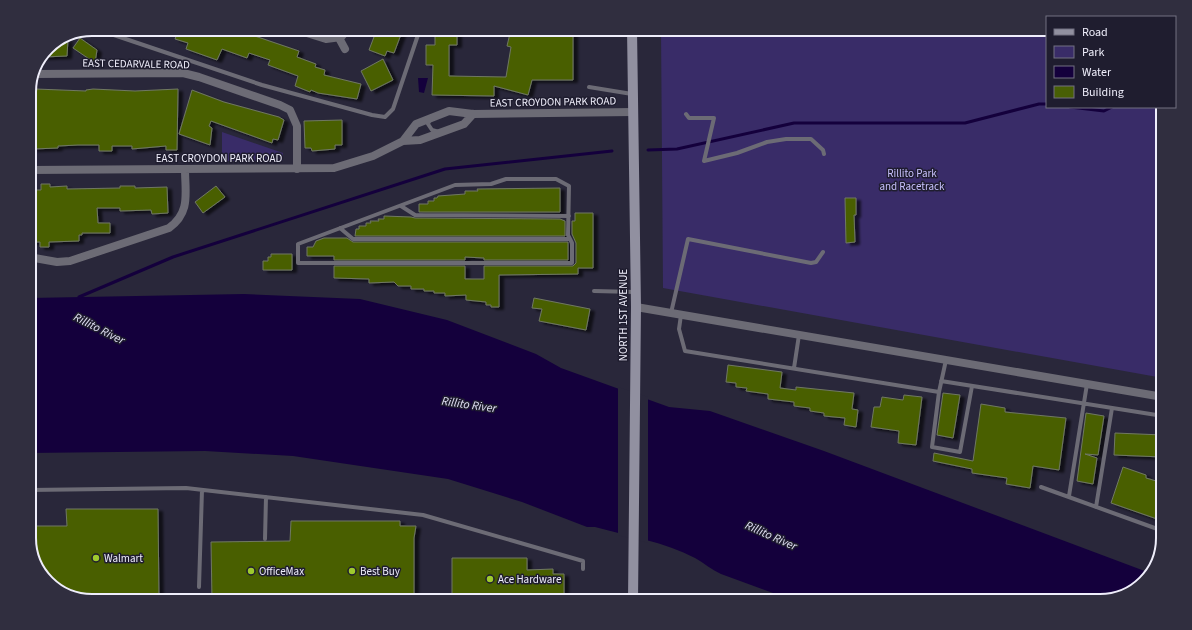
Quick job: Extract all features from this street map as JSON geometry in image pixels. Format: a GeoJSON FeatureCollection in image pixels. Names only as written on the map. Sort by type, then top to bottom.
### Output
{"type":"FeatureCollection","features":[{"type":"Feature","properties":{"kind":"main road","name":"NORTH 1ST AVENUE"},"geometry":{"type":"LineString","coordinates":[[632,36],[636,307],[634,381],[633,594]]}},
{"type":"Feature","properties":{"kind":"street"},"geometry":{"type":"LineString","coordinates":[[316,36],[326,39],[340,37],[344,49]]}},
{"type":"Feature","properties":{"kind":"street","name":"EAST CEDARVALE ROAD"},"geometry":{"type":"LineString","coordinates":[[39,74],[183,73],[199,77],[280,105],[290,110],[296,126],[297,169]]}},
{"type":"Feature","properties":{"kind":"street","name":"EAST CROYDON PARK ROAD"},"geometry":{"type":"LineString","coordinates":[[403,141],[416,124],[449,111],[473,114],[633,112]]}},
{"type":"Feature","properties":{"kind":"street","name":"EAST CROYDON PARK ROAD"},"geometry":{"type":"LineString","coordinates":[[36,170],[334,168],[373,156],[403,141],[420,140],[464,124],[473,114]]}},
{"type":"Feature","properties":{"kind":"street"},"geometry":{"type":"LineString","coordinates":[[36,258],[57,262],[70,261],[169,228],[175,223],[186,206],[185,169]]}},
{"type":"Feature","properties":{"kind":"street"},"geometry":{"type":"LineString","coordinates":[[636,307],[1156,396]]}},
{"type":"Feature","properties":{"kind":"lane"},"geometry":{"type":"LineString","coordinates":[[117,36],[262,85],[372,115],[385,116],[393,109],[418,36]]}},
{"type":"Feature","properties":{"kind":"lane"},"geometry":{"type":"LineString","coordinates":[[589,87],[633,94]]}},
{"type":"Feature","properties":{"kind":"lane"},"geometry":{"type":"LineString","coordinates":[[686,114],[689,118],[714,118],[704,161],[737,153],[767,142],[786,139],[811,139],[823,150],[824,154]]}},
{"type":"Feature","properties":{"kind":"lane"},"geometry":{"type":"LineString","coordinates":[[430,118],[428,124],[432,130],[441,132]]}},
{"type":"Feature","properties":{"kind":"lane"},"geometry":{"type":"LineString","coordinates":[[506,179],[556,179],[569,186],[568,235],[572,243],[572,263],[298,263],[298,244],[401,206],[455,184],[492,184],[506,179]]}},
{"type":"Feature","properties":{"kind":"lane"},"geometry":{"type":"LineString","coordinates":[[401,206],[415,215],[569,216]]}},
{"type":"Feature","properties":{"kind":"lane"},"geometry":{"type":"LineString","coordinates":[[340,228],[353,239],[570,238]]}},
{"type":"Feature","properties":{"kind":"lane"},"geometry":{"type":"LineString","coordinates":[[671,313],[688,239],[811,263],[816,262],[823,252]]}},
{"type":"Feature","properties":{"kind":"lane"},"geometry":{"type":"LineString","coordinates":[[594,291],[635,292]]}},
{"type":"Feature","properties":{"kind":"lane"},"geometry":{"type":"LineString","coordinates":[[681,315],[679,329],[685,352],[939,392]]}},
{"type":"Feature","properties":{"kind":"lane"},"geometry":{"type":"LineString","coordinates":[[794,368],[799,335]]}},
{"type":"Feature","properties":{"kind":"lane"},"geometry":{"type":"LineString","coordinates":[[946,360],[939,392],[932,447],[960,452],[972,386]]}},
{"type":"Feature","properties":{"kind":"lane"},"geometry":{"type":"LineString","coordinates":[[941,381],[1156,415]]}},
{"type":"Feature","properties":{"kind":"lane"},"geometry":{"type":"LineString","coordinates":[[1069,496],[1087,384]]}},
{"type":"Feature","properties":{"kind":"lane"},"geometry":{"type":"LineString","coordinates":[[1096,507],[1112,408]]}},
{"type":"Feature","properties":{"kind":"lane"},"geometry":{"type":"LineString","coordinates":[[1041,487],[1156,528]]}},
{"type":"Feature","properties":{"kind":"lane"},"geometry":{"type":"LineString","coordinates":[[36,490],[186,488],[423,515],[582,561],[583,569]]}},
{"type":"Feature","properties":{"kind":"lane"},"geometry":{"type":"LineString","coordinates":[[199,586],[202,490]]}},
{"type":"Feature","properties":{"kind":"lane"},"geometry":{"type":"LineString","coordinates":[[265,539],[266,497]]}},
{"type":"Feature","properties":{"kind":"green space","name":"Rillito Park and Racetrack"},"geometry":{"type":"Polygon","coordinates":[[[661,36],[1046,36],[1046,108],[1156,108],[1156,377],[663,288],[661,36]]]}},
{"type":"Feature","properties":{"kind":"green space"},"geometry":{"type":"Polygon","coordinates":[[[222,132],[283,153],[283,161],[222,161],[222,132]]]}},
{"type":"Feature","properties":{"kind":"water"},"geometry":{"type":"Polygon","coordinates":[[[418,78],[428,78],[424,93],[419,92],[418,78]]]}},
{"type":"Feature","properties":{"kind":"water","name":"Rillito River"},"geometry":{"type":"Polygon","coordinates":[[[244,294],[360,299],[447,320],[536,354],[561,368],[669,407],[710,411],[824,451],[1145,571],[1140,578],[1128,587],[1107,594],[776,594],[714,571],[683,552],[646,540],[595,527],[587,527],[522,502],[448,479],[293,456],[205,451],[36,453],[36,298],[244,294]]]}},
{"type":"Feature","properties":{"kind":"pier"},"geometry":{"type":"Polygon","coordinates":[[[618,387],[648,397],[648,543],[618,535],[618,387]]]}},
{"type":"Feature","properties":{"kind":"building"},"geometry":{"type":"Polygon","coordinates":[[[176,36],[255,36],[299,51],[297,57],[316,64],[315,67],[325,70],[324,75],[361,84],[357,99],[318,93],[311,90],[310,92],[295,86],[298,76],[268,65],[270,60],[249,53],[247,58],[222,49],[217,60],[186,49],[188,43],[175,39],[176,36]]]}},
{"type":"Feature","properties":{"kind":"building"},"geometry":{"type":"Polygon","coordinates":[[[374,36],[400,36],[394,53],[387,51],[385,56],[369,50],[374,36]]]}},
{"type":"Feature","properties":{"kind":"building"},"geometry":{"type":"Polygon","coordinates":[[[435,36],[457,36],[457,45],[449,45],[449,76],[506,77],[511,47],[507,46],[509,36],[573,36],[573,80],[532,80],[528,95],[494,86],[494,96],[432,95],[433,65],[426,65],[426,45],[435,45],[435,36]]]}},
{"type":"Feature","properties":{"kind":"building"},"geometry":{"type":"Polygon","coordinates":[[[80,38],[97,50],[95,63],[73,48],[80,38]]]}},
{"type":"Feature","properties":{"kind":"building"},"geometry":{"type":"Polygon","coordinates":[[[68,41],[67,56],[49,57],[55,50],[68,41]]]}},
{"type":"Feature","properties":{"kind":"building"},"geometry":{"type":"Polygon","coordinates":[[[383,59],[393,80],[371,91],[361,71],[383,59]]]}},
{"type":"Feature","properties":{"kind":"building"},"geometry":{"type":"Polygon","coordinates":[[[36,89],[135,91],[178,89],[177,150],[166,150],[166,146],[132,149],[132,146],[112,146],[112,151],[99,151],[99,145],[58,146],[58,148],[36,149],[36,89]]]}},
{"type":"Feature","properties":{"kind":"building"},"geometry":{"type":"Polygon","coordinates":[[[192,90],[224,102],[279,117],[284,120],[278,140],[273,139],[272,143],[211,121],[209,126],[212,128],[210,145],[179,134],[192,90]]]}},
{"type":"Feature","properties":{"kind":"building"},"geometry":{"type":"Polygon","coordinates":[[[342,120],[342,145],[335,145],[335,149],[312,151],[311,148],[305,148],[304,121],[342,120]]]}},
{"type":"Feature","properties":{"kind":"building"},"geometry":{"type":"Polygon","coordinates":[[[41,184],[50,184],[50,187],[67,186],[67,189],[120,188],[120,186],[135,186],[135,188],[167,187],[168,213],[152,214],[151,210],[120,211],[120,208],[97,208],[98,223],[110,223],[110,233],[82,233],[82,235],[79,235],[79,241],[49,242],[49,247],[40,247],[40,242],[36,242],[36,190],[41,190],[41,184]]]}},
{"type":"Feature","properties":{"kind":"building"},"geometry":{"type":"Polygon","coordinates":[[[216,186],[225,197],[203,213],[195,202],[216,186]]]}},
{"type":"Feature","properties":{"kind":"building"},"geometry":{"type":"Polygon","coordinates":[[[560,188],[560,212],[419,212],[419,204],[428,204],[428,201],[434,201],[434,198],[437,198],[438,196],[465,194],[465,191],[478,191],[477,189],[560,188]]]}},
{"type":"Feature","properties":{"kind":"building"},"geometry":{"type":"Polygon","coordinates":[[[845,198],[856,198],[856,215],[854,215],[855,242],[846,243],[845,198]]]}},
{"type":"Feature","properties":{"kind":"building"},"geometry":{"type":"Polygon","coordinates":[[[575,213],[593,213],[593,268],[578,268],[578,274],[499,275],[499,307],[491,307],[491,305],[486,305],[486,302],[466,300],[466,295],[445,296],[445,293],[434,293],[434,291],[424,291],[424,289],[411,289],[411,286],[398,286],[394,282],[369,283],[369,279],[334,278],[334,266],[465,266],[465,279],[484,279],[484,266],[573,266],[576,263],[576,243],[572,234],[572,221],[575,221],[575,213]]]}},
{"type":"Feature","properties":{"kind":"building"},"geometry":{"type":"Polygon","coordinates":[[[384,216],[415,218],[560,219],[565,221],[565,236],[355,236],[356,229],[359,229],[359,226],[366,226],[366,223],[371,223],[370,221],[379,221],[378,219],[384,219],[384,216]]]}},
{"type":"Feature","properties":{"kind":"building"},"geometry":{"type":"Polygon","coordinates":[[[324,238],[347,238],[353,242],[568,242],[568,260],[484,260],[484,258],[465,257],[465,260],[334,260],[334,256],[307,256],[307,247],[313,247],[316,241],[324,238]]]}},
{"type":"Feature","properties":{"kind":"building"},"geometry":{"type":"Polygon","coordinates":[[[271,254],[292,254],[292,270],[263,270],[263,261],[268,261],[268,257],[271,257],[271,254]]]}},
{"type":"Feature","properties":{"kind":"building"},"geometry":{"type":"Polygon","coordinates":[[[534,298],[590,309],[586,330],[539,321],[542,309],[532,308],[534,298]]]}},
{"type":"Feature","properties":{"kind":"building"},"geometry":{"type":"Polygon","coordinates":[[[728,365],[782,372],[780,388],[796,390],[796,387],[854,393],[852,409],[858,410],[856,427],[844,425],[845,418],[824,416],[824,413],[810,411],[810,408],[794,406],[794,402],[768,399],[768,394],[746,391],[747,388],[736,387],[736,383],[726,382],[728,365]]]}},
{"type":"Feature","properties":{"kind":"building"},"geometry":{"type":"Polygon","coordinates":[[[943,393],[960,395],[953,438],[937,435],[943,393]]]}},
{"type":"Feature","properties":{"kind":"building"},"geometry":{"type":"Polygon","coordinates":[[[904,395],[922,397],[916,445],[898,443],[899,431],[871,427],[874,407],[880,407],[882,397],[903,400],[904,395]]]}},
{"type":"Feature","properties":{"kind":"building"},"geometry":{"type":"Polygon","coordinates":[[[981,404],[1005,408],[1005,412],[1066,418],[1059,470],[1033,466],[1030,488],[1006,484],[1007,478],[972,473],[972,469],[933,461],[934,453],[973,461],[981,404]]]}},
{"type":"Feature","properties":{"kind":"building"},"geometry":{"type":"Polygon","coordinates":[[[1086,413],[1104,416],[1098,455],[1085,454],[1097,458],[1093,484],[1077,481],[1086,413]]]}},
{"type":"Feature","properties":{"kind":"building"},"geometry":{"type":"Polygon","coordinates":[[[1115,433],[1156,435],[1156,457],[1114,455],[1115,433]]]}},
{"type":"Feature","properties":{"kind":"building"},"geometry":{"type":"Polygon","coordinates":[[[1123,467],[1146,475],[1146,478],[1156,481],[1156,519],[1111,503],[1123,467]]]}},
{"type":"Feature","properties":{"kind":"building","name":"Walmart"},"geometry":{"type":"Polygon","coordinates":[[[66,509],[158,509],[159,594],[81,593],[61,585],[45,569],[39,556],[36,542],[36,526],[67,526],[66,509]]]}},
{"type":"Feature","properties":{"kind":"building","name":"Best Buy"},"geometry":{"type":"Polygon","coordinates":[[[291,521],[400,521],[400,526],[416,526],[414,538],[414,594],[212,594],[211,542],[290,541],[291,521]]]}},
{"type":"Feature","properties":{"kind":"building","name":"Ace Hardware"},"geometry":{"type":"Polygon","coordinates":[[[452,558],[527,558],[527,570],[553,569],[553,574],[564,574],[564,594],[452,594],[452,558]]]}},
{"type":"Feature","properties":{"kind":"waterway"},"geometry":{"type":"LineString","coordinates":[[648,150],[677,149],[794,123],[965,123],[1039,104],[1046,104]]}},
{"type":"Feature","properties":{"kind":"waterway"},"geometry":{"type":"LineString","coordinates":[[1078,108],[1104,111],[1110,108]]}},
{"type":"Feature","properties":{"kind":"waterway"},"geometry":{"type":"LineString","coordinates":[[79,297],[173,257],[445,169],[612,151]]}},
{"type":"Feature","properties":{"kind":"place","name":"Walmart"},"geometry":{"type":"Point","coordinates":[96,558]}},
{"type":"Feature","properties":{"kind":"place","name":"OfficeMax"},"geometry":{"type":"Point","coordinates":[251,571]}},
{"type":"Feature","properties":{"kind":"place","name":"Best Buy"},"geometry":{"type":"Point","coordinates":[352,571]}},
{"type":"Feature","properties":{"kind":"place","name":"Ace Hardware"},"geometry":{"type":"Point","coordinates":[490,579]}}]}
